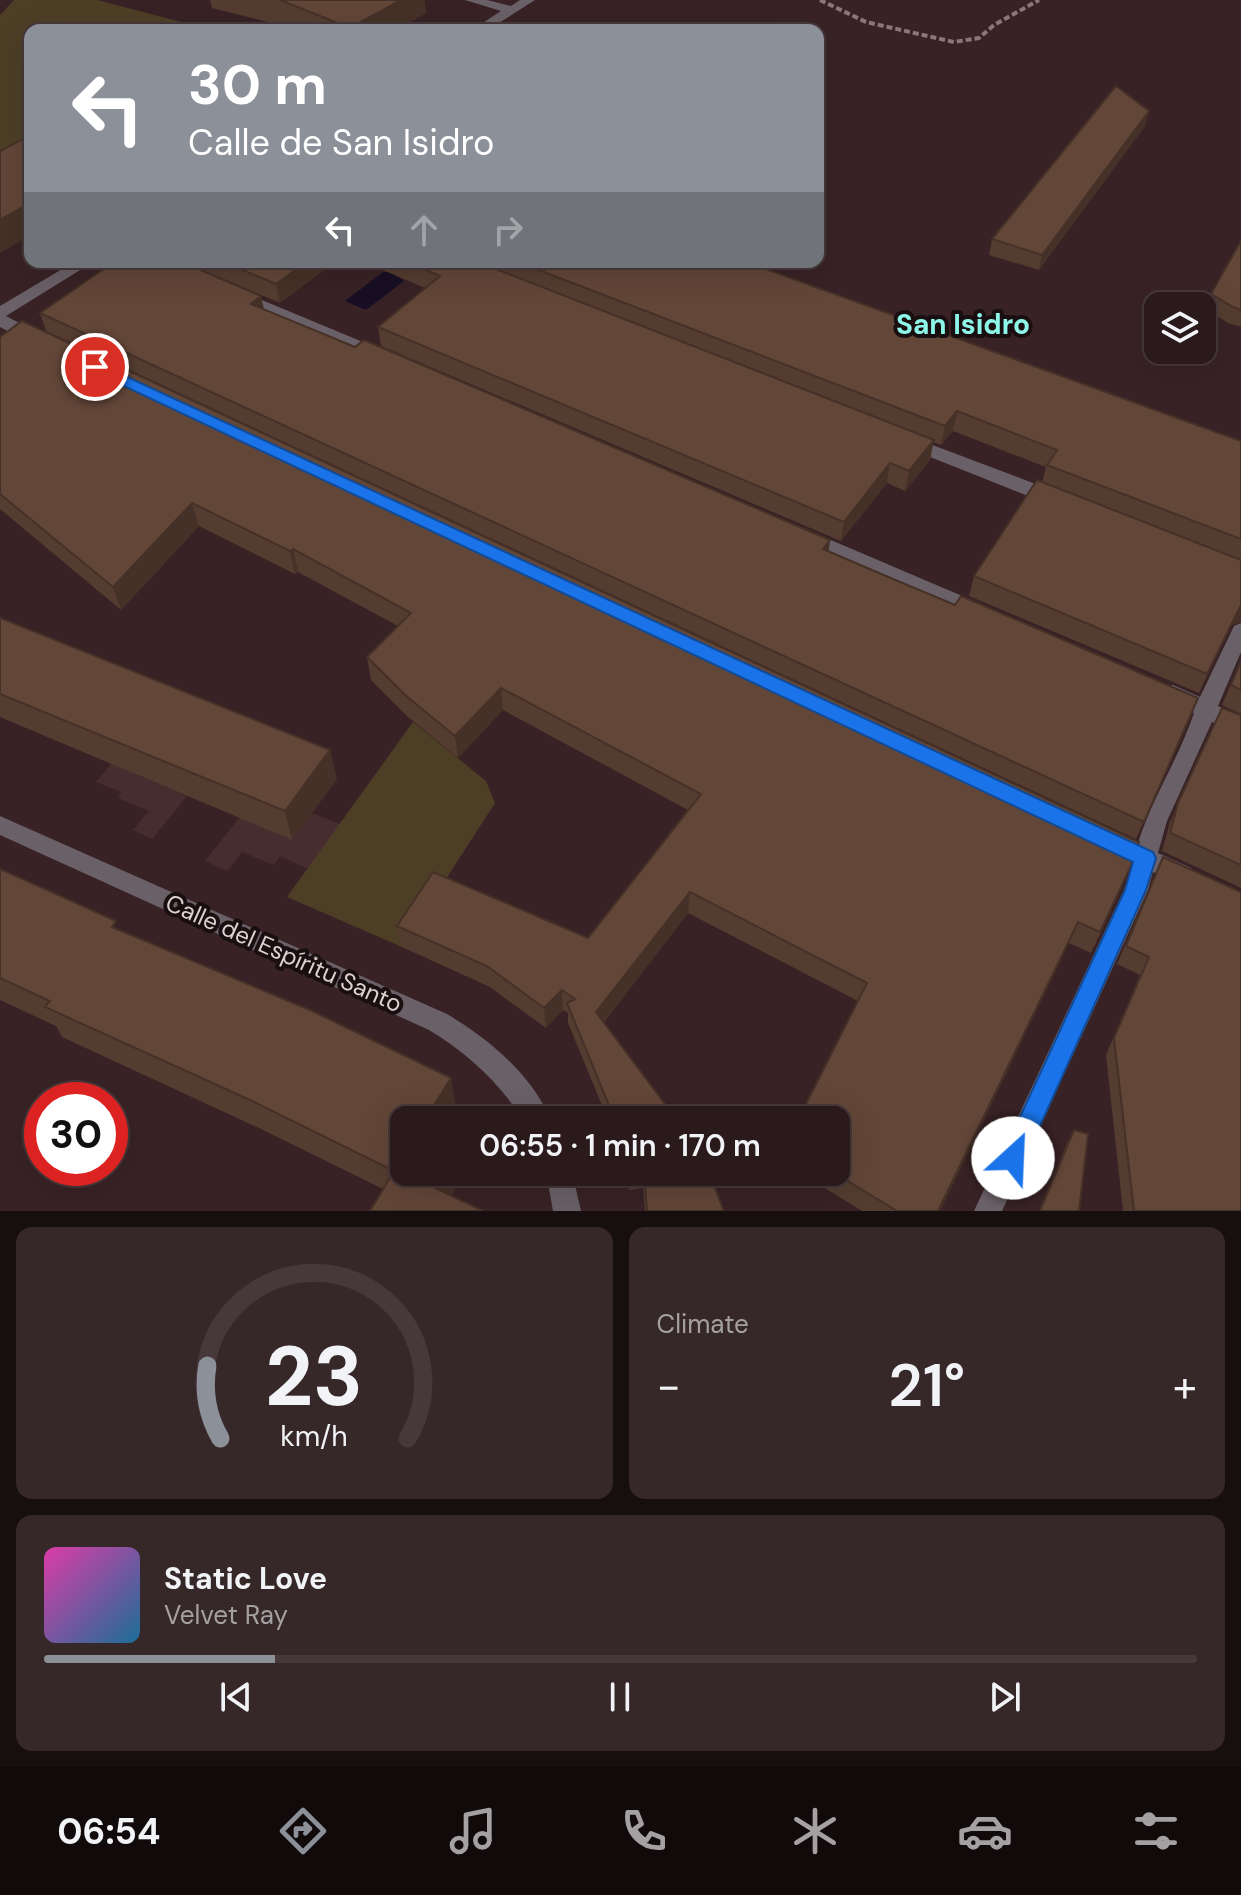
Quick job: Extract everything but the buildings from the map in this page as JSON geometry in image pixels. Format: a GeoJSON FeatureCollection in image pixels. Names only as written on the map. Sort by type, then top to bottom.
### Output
{"type":"FeatureCollection","features":[{"type":"Feature","properties":{"kind":"street"},"geometry":{"type":"LineString","coordinates":[[471,0],[513,10]]}},
{"type":"Feature","properties":{"kind":"street"},"geometry":{"type":"LineString","coordinates":[[489,24],[529,0]]}},
{"type":"Feature","properties":{"kind":"street"},"geometry":{"type":"LineString","coordinates":[[0,313],[75,268]]}},
{"type":"Feature","properties":{"kind":"street"},"geometry":{"type":"LineString","coordinates":[[219,287],[395,362]]}},
{"type":"Feature","properties":{"kind":"street"},"geometry":{"type":"LineString","coordinates":[[0,320],[52,347]]}},
{"type":"Feature","properties":{"kind":"street"},"geometry":{"type":"LineString","coordinates":[[891,435],[1069,505]]}},
{"type":"Feature","properties":{"kind":"street"},"geometry":{"type":"LineString","coordinates":[[790,530],[995,618]]}},
{"type":"Feature","properties":{"kind":"street"},"geometry":{"type":"LineString","coordinates":[[988,1211],[1136,890],[1156,821],[1241,631]]}},
{"type":"Feature","properties":{"kind":"street"},"geometry":{"type":"LineString","coordinates":[[1156,686],[1241,727]]}},
{"type":"Feature","properties":{"kind":"street","name":"Calle del Espíritu Santo"},"geometry":{"type":"LineString","coordinates":[[0,825],[438,1022],[487,1055],[514,1083],[529,1106]]}},
{"type":"Feature","properties":{"kind":"street"},"geometry":{"type":"LineString","coordinates":[[1092,833],[1205,885]]}},
{"type":"Feature","properties":{"kind":"street"},"geometry":{"type":"LineString","coordinates":[[562,1186],[567,1211]]}},
{"type":"Feature","properties":{"kind":"path"},"geometry":{"type":"LineString","coordinates":[[820,0],[866,22],[954,42],[979,38],[994,25],[1039,0]]}},
{"type":"Feature","properties":{"kind":"shaded area"},"geometry":{"type":"Polygon","coordinates":[[[14,0],[97,0],[189,24],[24,24],[24,170],[0,183],[0,15],[14,0]]]}},
{"type":"Feature","properties":{"kind":"shaded area"},"geometry":{"type":"Polygon","coordinates":[[[383,272],[391,272],[404,281],[366,310],[345,301],[383,272]]]}},
{"type":"Feature","properties":{"kind":"shaded area"},"geometry":{"type":"Polygon","coordinates":[[[413,722],[486,781],[495,803],[402,947],[287,897],[413,722]]]}},
{"type":"Feature","properties":{"kind":"shaded area"},"geometry":{"type":"Polygon","coordinates":[[[131,740],[137,775],[187,796],[152,839],[133,830],[149,811],[118,798],[121,792],[96,782],[131,740]]]}},
{"type":"Feature","properties":{"kind":"shaded area"},"geometry":{"type":"Polygon","coordinates":[[[312,813],[340,824],[308,869],[280,856],[274,865],[242,852],[227,871],[205,861],[240,817],[292,840],[312,813]]]}},
{"type":"Feature","properties":{"kind":"district","name":"San Isidro"},"geometry":{"type":"Point","coordinates":[963,324]}},
{"type":"Feature","properties":{"kind":"route"},"geometry":{"type":"LineString","coordinates":[[95,367],[1145,858],[1136,890],[1013,1158]]}}]}
